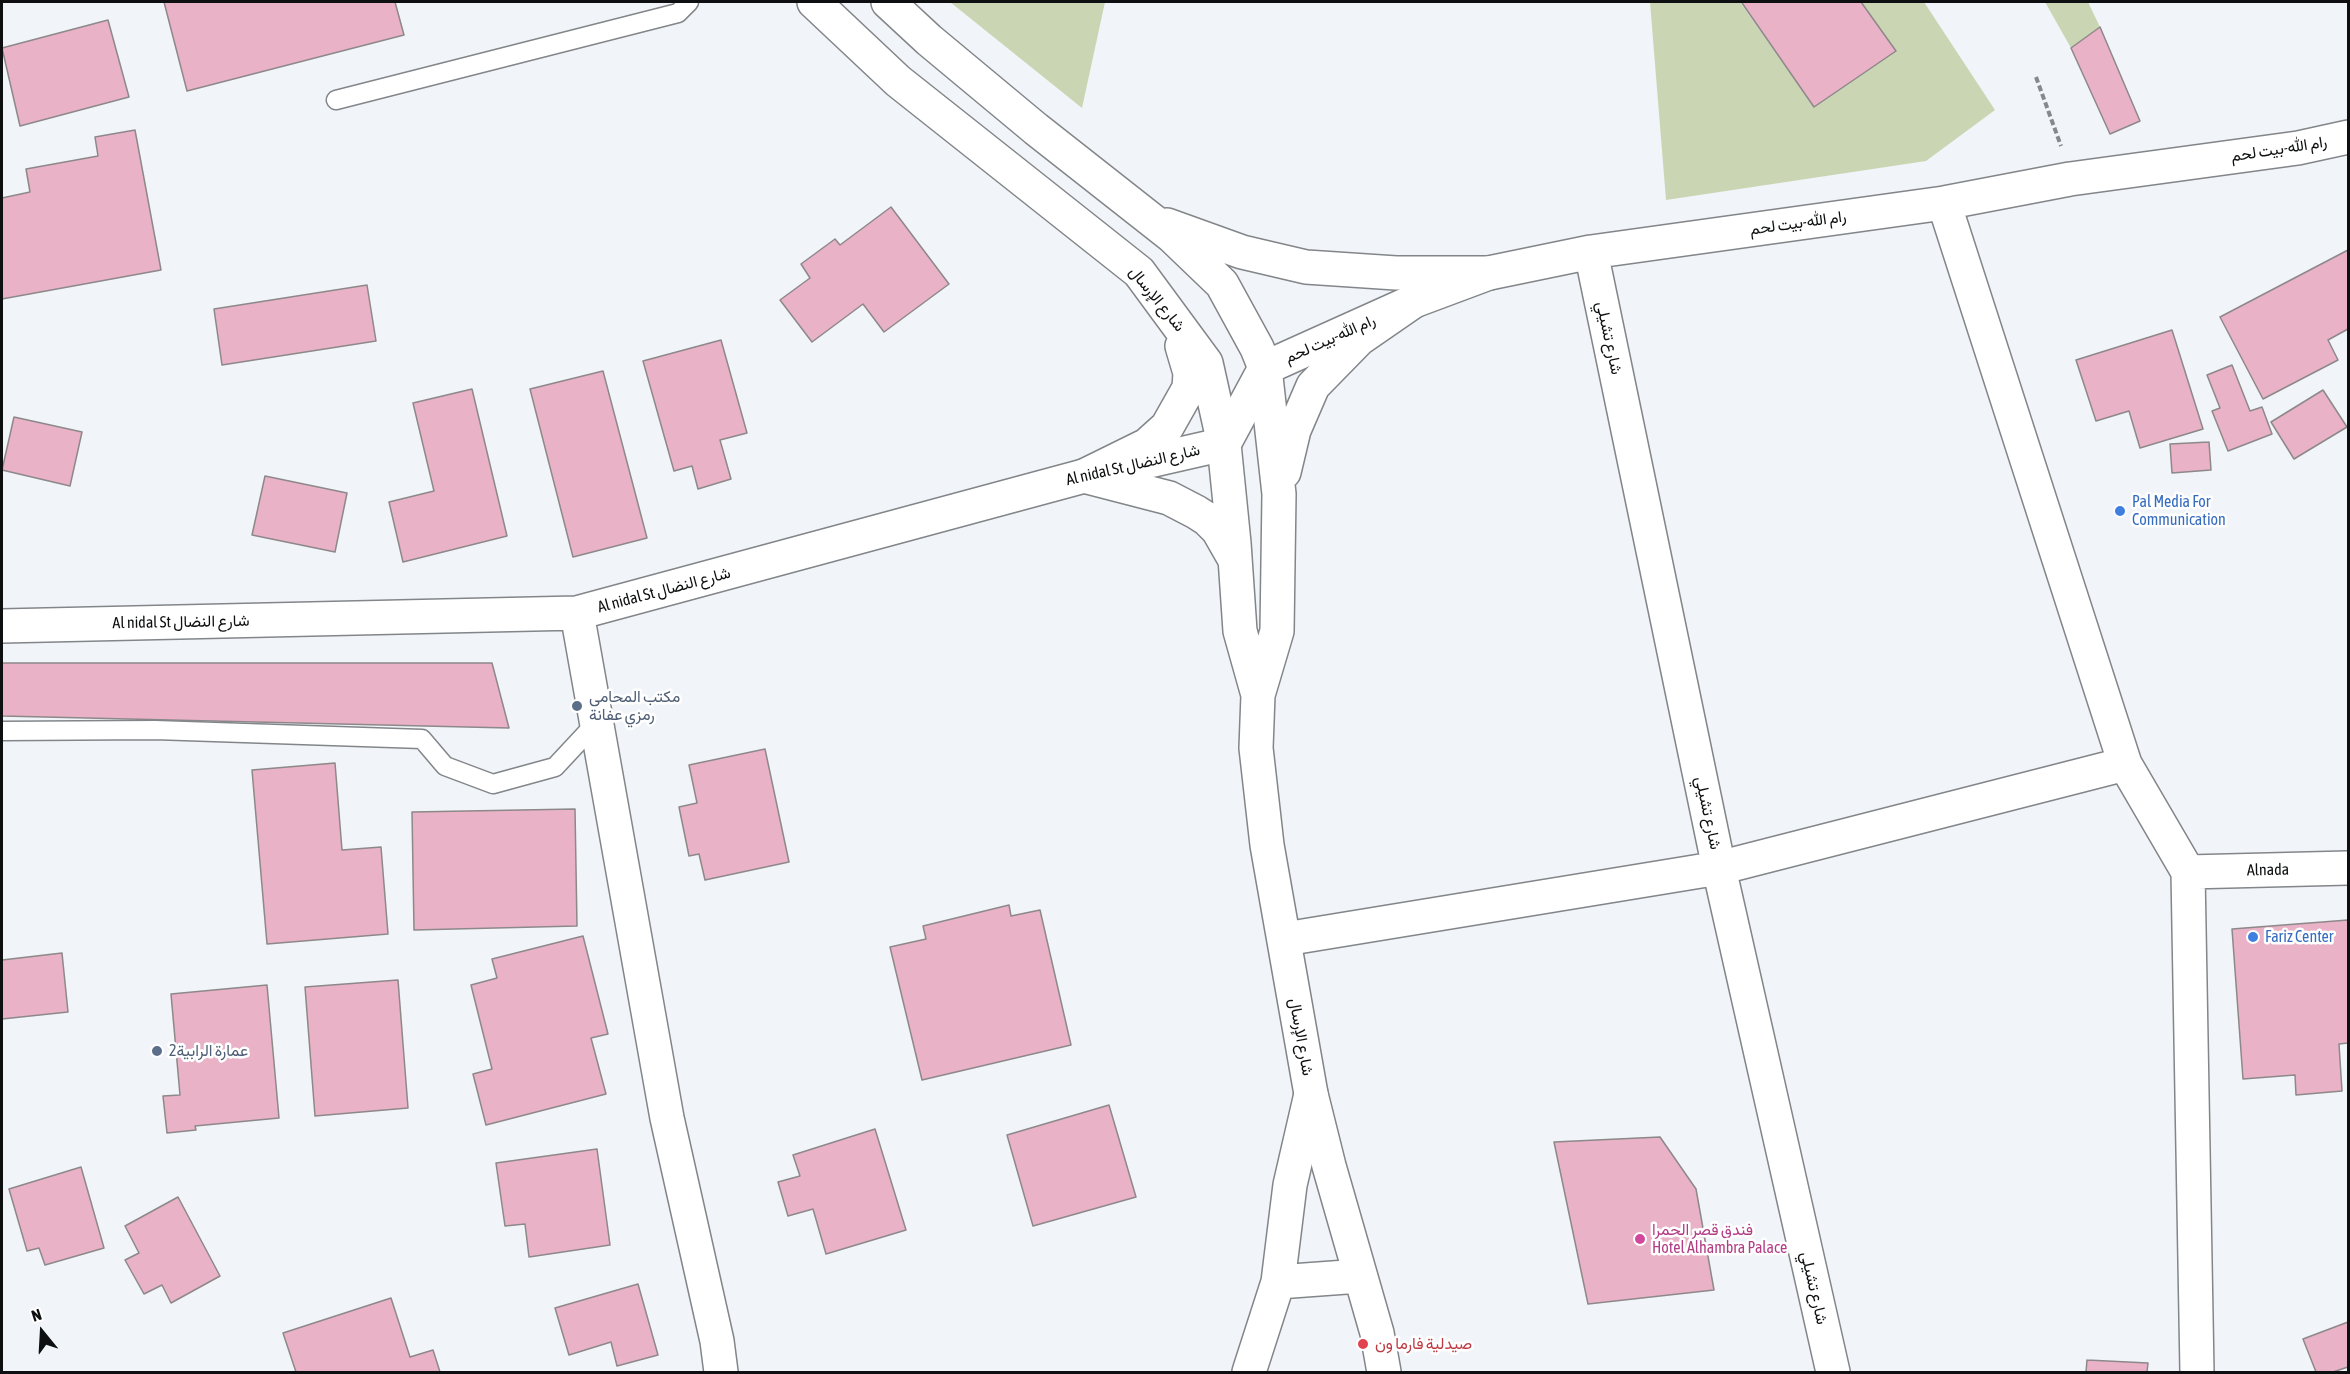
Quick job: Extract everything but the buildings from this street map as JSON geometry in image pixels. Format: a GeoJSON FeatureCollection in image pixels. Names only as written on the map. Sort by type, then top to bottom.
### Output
{"type":"FeatureCollection","features":[{"type":"Feature","properties":{"kind":"street","name":"شارع الإرسال"},"geometry":{"type":"LineString","coordinates":[[814,2],[898,81],[1139,272],[1206,363],[1224,444],[1240,631],[1258,695]]}},
{"type":"Feature","properties":{"kind":"street","name":"شارع الإرسال"},"geometry":{"type":"LineString","coordinates":[[888,2],[929,40],[1172,236],[1222,284],[1257,348],[1265,368],[1279,494],[1277,631],[1258,695],[1256,748],[1267,845],[1311,1094],[1329,1166],[1377,1333],[1384,1372]]}},
{"type":"Feature","properties":{"kind":"street","name":"رام الله-بيت لحم"},"geometry":{"type":"LineString","coordinates":[[1265,368],[1414,301],[1489,273],[1591,252],[1944,203],[2070,179],[2298,148],[2349,137]]}},
{"type":"Feature","properties":{"kind":"street"},"geometry":{"type":"LineString","coordinates":[[1944,203],[2125,764],[2188,873],[2197,1372]]}},
{"type":"Feature","properties":{"kind":"street"},"geometry":{"type":"LineString","coordinates":[[1148,218],[1242,252],[1306,267],[1396,273],[1489,273]]}},
{"type":"Feature","properties":{"kind":"street","name":"شارع تشيلي"},"geometry":{"type":"LineString","coordinates":[[1591,252],[1719,868],[1833,1372]]}},
{"type":"Feature","properties":{"kind":"street"},"geometry":{"type":"LineString","coordinates":[[1279,494],[1294,430],[1312,386],[1359,339],[1414,301]]}},
{"type":"Feature","properties":{"kind":"street"},"geometry":{"type":"LineString","coordinates":[[1084,476],[1153,441],[1176,412],[1189,388],[1190,373],[1173,316]]}},
{"type":"Feature","properties":{"kind":"street","name":"Al nidal St شارع النضال"},"geometry":{"type":"LineString","coordinates":[[2,626],[577,613],[1084,476],[1224,444],[1265,368]]}},
{"type":"Feature","properties":{"kind":"street"},"geometry":{"type":"LineString","coordinates":[[1084,476],[1169,498],[1196,512],[1218,531],[1235,559]]}},
{"type":"Feature","properties":{"kind":"street"},"geometry":{"type":"LineString","coordinates":[[577,613],[667,1118],[717,1341],[721,1372]]}},
{"type":"Feature","properties":{"kind":"street"},"geometry":{"type":"LineString","coordinates":[[1285,939],[1719,868],[2125,764]]}},
{"type":"Feature","properties":{"kind":"street","name":"Alnada"},"geometry":{"type":"LineString","coordinates":[[2188,873],[2349,868]]}},
{"type":"Feature","properties":{"kind":"street"},"geometry":{"type":"LineString","coordinates":[[1249,1372],[1278,1282],[1290,1185],[1311,1094]]}},
{"type":"Feature","properties":{"kind":"street"},"geometry":{"type":"LineString","coordinates":[[1278,1282],[1360,1276]]}},
{"type":"Feature","properties":{"kind":"lane"},"geometry":{"type":"LineString","coordinates":[[336,100],[678,13],[689,2]]}},
{"type":"Feature","properties":{"kind":"lane"},"geometry":{"type":"LineString","coordinates":[[2,731],[155,730],[422,739],[445,766],[493,784],[555,767],[596,723]]}},
{"type":"Feature","properties":{"kind":"path"},"geometry":{"type":"LineString","coordinates":[[2036,77],[2060,143],[2070,179]]}},
{"type":"Feature","properties":{"kind":"green space"},"geometry":{"type":"Polygon","coordinates":[[[950,2],[1105,2],[1082,108],[950,2]]]}},
{"type":"Feature","properties":{"kind":"green space"},"geometry":{"type":"Polygon","coordinates":[[[1650,2],[1740,2],[1814,107],[1895,51],[1861,2],[1924,2],[1995,110],[1926,161],[1666,200],[1650,2]]]}},
{"type":"Feature","properties":{"kind":"green space"},"geometry":{"type":"Polygon","coordinates":[[[2045,2],[2088,2],[2100,27],[2071,48],[2045,2]]]}},
{"type":"Feature","properties":{"kind":"place","name":"Pal Media For Communication"},"geometry":{"type":"Point","coordinates":[2120,511]}},
{"type":"Feature","properties":{"kind":"place","name":"مكتب المحامي رمزي عفانة"},"geometry":{"type":"Point","coordinates":[577,706]}},
{"type":"Feature","properties":{"kind":"place","name":"Fariz Center"},"geometry":{"type":"Point","coordinates":[2253,937]}},
{"type":"Feature","properties":{"kind":"place","name":"عمارة الرابية2"},"geometry":{"type":"Point","coordinates":[157,1051]}},
{"type":"Feature","properties":{"kind":"place","name":"فندق قصر الحمرا Hotel Alhambra Palace"},"geometry":{"type":"Point","coordinates":[1640,1239]}},
{"type":"Feature","properties":{"kind":"place","name":"صيدلية فارما ون"},"geometry":{"type":"Point","coordinates":[1363,1344]}}]}
